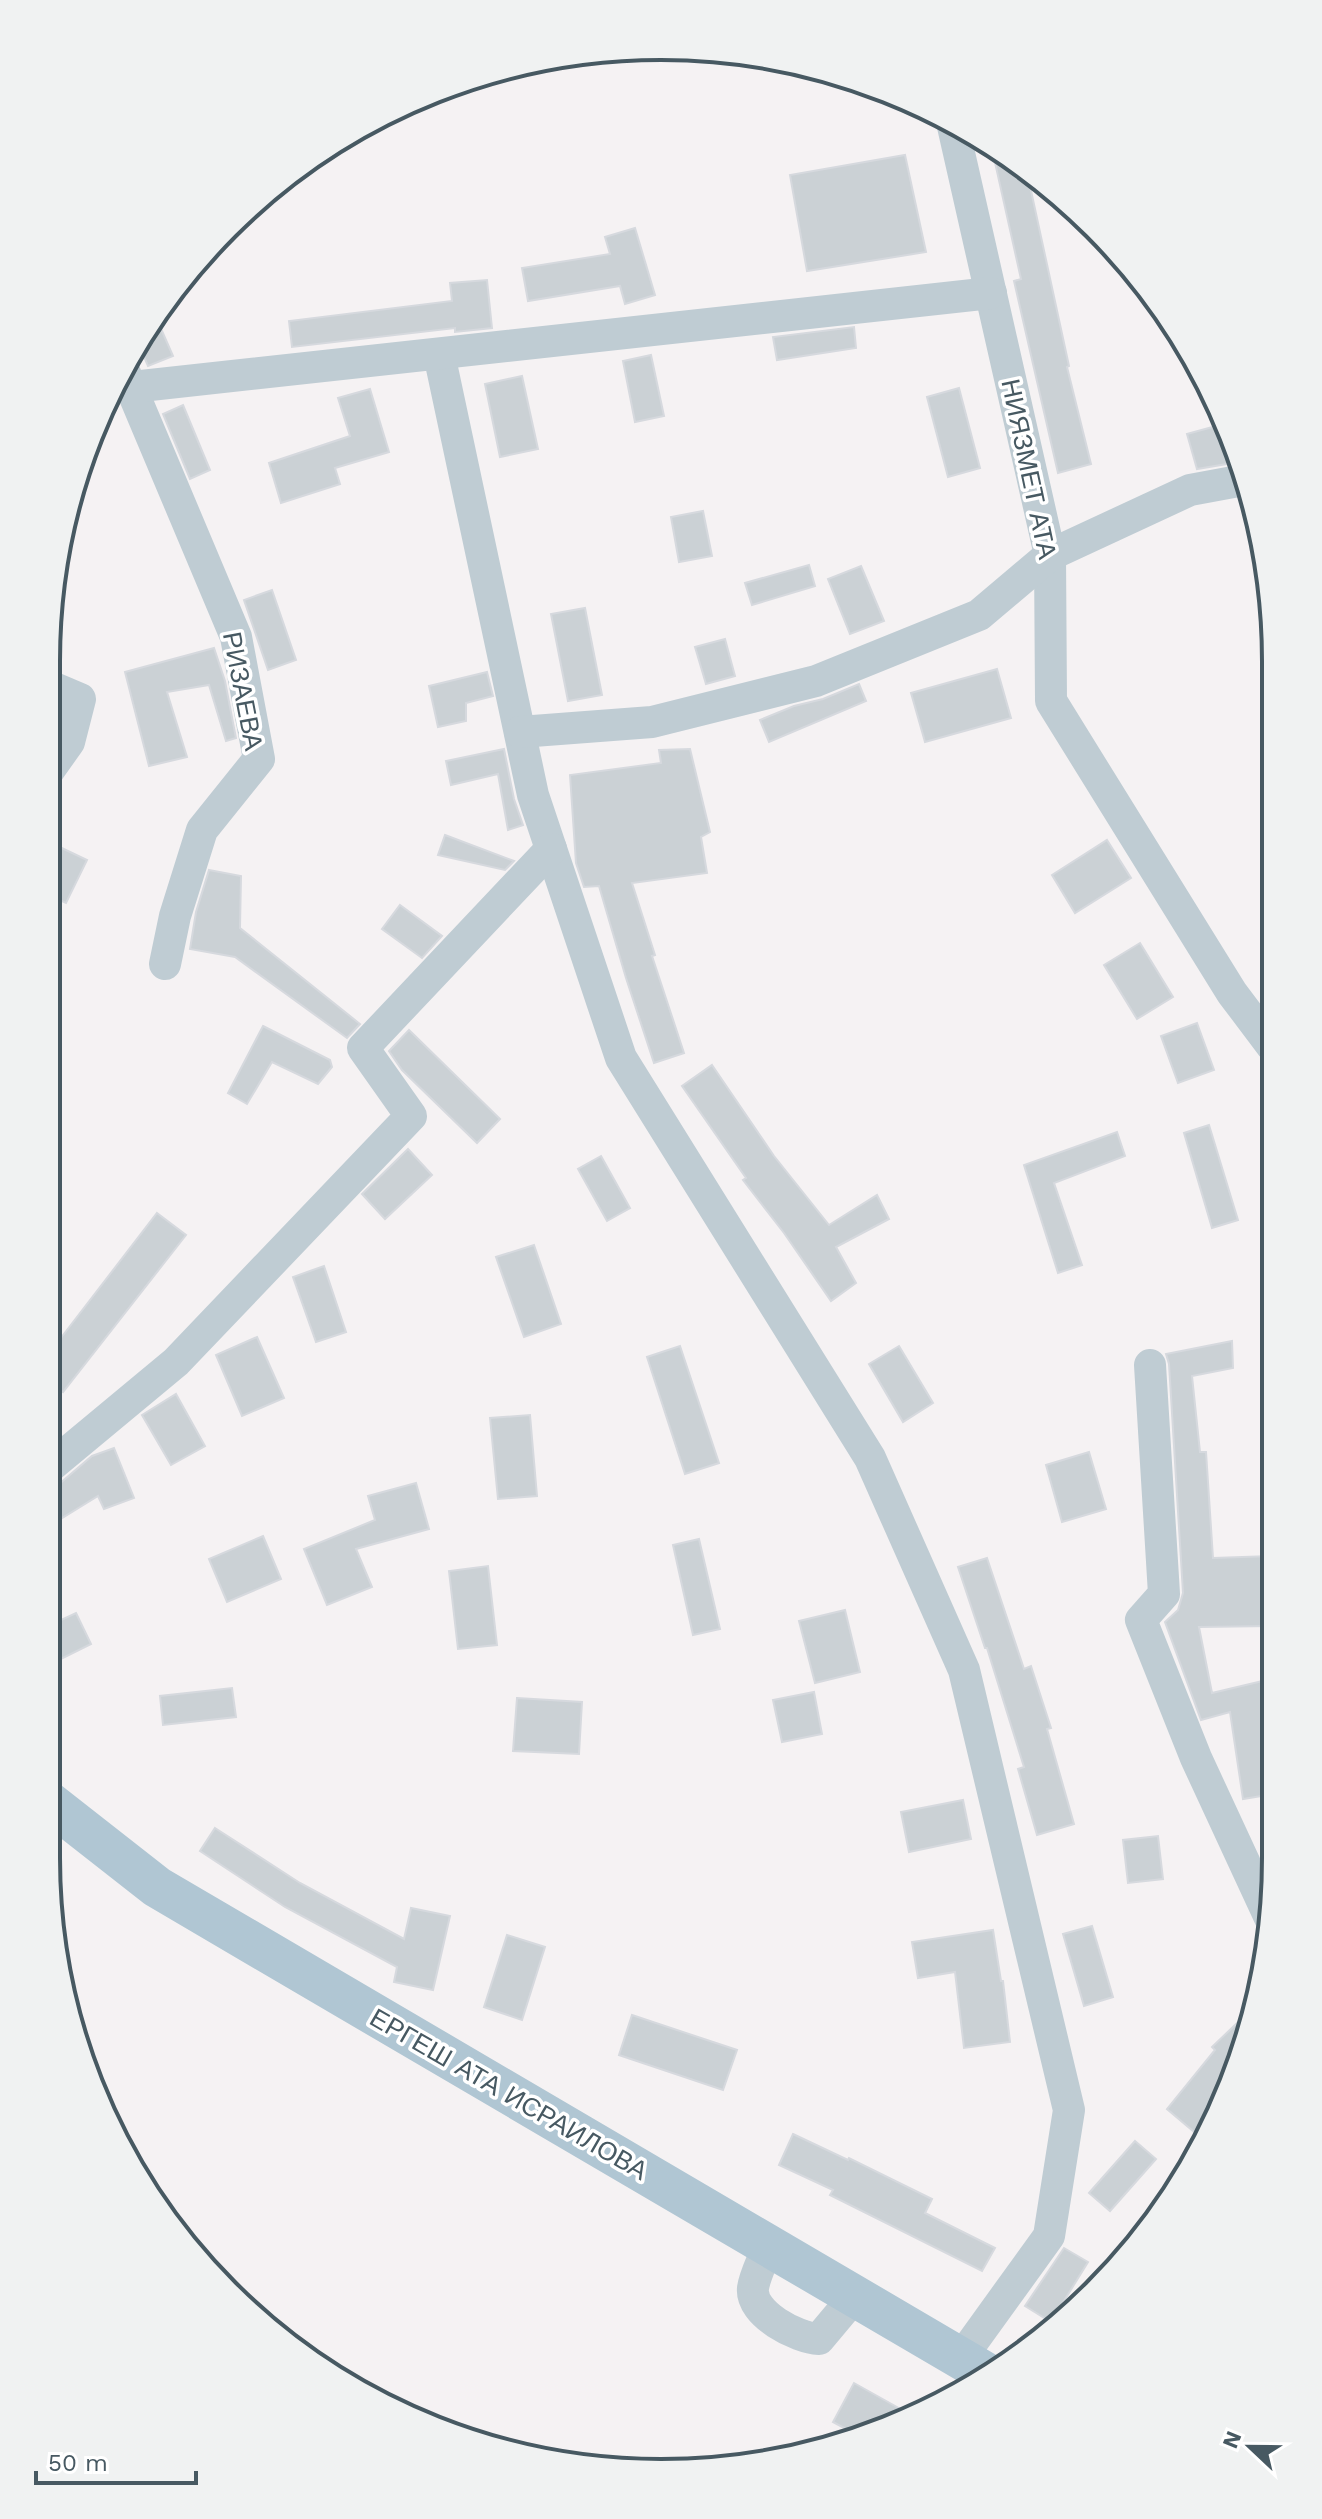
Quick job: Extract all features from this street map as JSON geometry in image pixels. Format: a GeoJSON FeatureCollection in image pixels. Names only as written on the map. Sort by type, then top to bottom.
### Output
{"type":"FeatureCollection","features":[{"type":"Feature","properties":{"kind":"main road","name":"ЕРГЕШ АТА ИСРАИЛОВА"},"geometry":{"type":"LineString","coordinates":[[60,1811],[157,1887],[972,2365]]}},
{"type":"Feature","properties":{"kind":"street","name":"НИЯЗМЕТ АТА"},"geometry":{"type":"LineString","coordinates":[[956,137],[1050,555],[1051,701],[1232,993],[1262,1033]]}},
{"type":"Feature","properties":{"kind":"street"},"geometry":{"type":"LineString","coordinates":[[131,378],[439,354],[991,293]]}},
{"type":"Feature","properties":{"kind":"street"},"geometry":{"type":"LineString","coordinates":[[439,354],[533,795],[621,1058],[870,1458],[964,1670],[1069,2110],[1049,2236],[972,2365]]}},
{"type":"Feature","properties":{"kind":"street","name":"РИЗАЕВА"},"geometry":{"type":"LineString","coordinates":[[129,382],[236,637],[259,759],[202,830],[175,916],[165,964]]}},
{"type":"Feature","properties":{"kind":"street"},"geometry":{"type":"LineString","coordinates":[[520,732],[652,722],[816,681],[979,615],[1050,555],[1190,490],[1234,482]]}},
{"type":"Feature","properties":{"kind":"street"},"geometry":{"type":"LineString","coordinates":[[60,691],[80,699],[69,742],[60,755]]}},
{"type":"Feature","properties":{"kind":"street"},"geometry":{"type":"LineString","coordinates":[[60,1458],[176,1362],[411,1116],[363,1048],[551,849]]}},
{"type":"Feature","properties":{"kind":"street"},"geometry":{"type":"LineString","coordinates":[[1150,1365],[1164,1594],[1141,1620],[1196,1758],[1261,1898]]}},
{"type":"Feature","properties":{"kind":"street"},"geometry":{"type":"LineString","coordinates":[[768,2245],[753,2290],[759,2310],[782,2325],[805,2338],[819,2339],[855,2296]]}},
{"type":"Feature","properties":{"kind":"building"},"geometry":{"type":"Polygon","coordinates":[[[905,155],[926,252],[807,271],[790,175],[905,155]]]}},
{"type":"Feature","properties":{"kind":"building"},"geometry":{"type":"Polygon","coordinates":[[[995,161],[1030,187],[1067,367],[1091,464],[1058,473],[1014,281],[1021,279],[995,161]]]}},
{"type":"Feature","properties":{"kind":"building"},"geometry":{"type":"Polygon","coordinates":[[[635,228],[655,295],[625,304],[620,286],[528,301],[522,268],[610,254],[605,237],[635,228]]]}},
{"type":"Feature","properties":{"kind":"building"},"geometry":{"type":"Polygon","coordinates":[[[487,280],[492,328],[455,332],[455,328],[292,347],[289,321],[452,301],[450,283],[487,280]]]}},
{"type":"Feature","properties":{"kind":"building"},"geometry":{"type":"Polygon","coordinates":[[[854,327],[856,348],[777,360],[773,337],[854,327]]]}},
{"type":"Feature","properties":{"kind":"building"},"geometry":{"type":"Polygon","coordinates":[[[161,328],[173,356],[148,366],[144,356],[161,328]]]}},
{"type":"Feature","properties":{"kind":"building"},"geometry":{"type":"Polygon","coordinates":[[[651,355],[664,416],[635,422],[623,361],[651,355]]]}},
{"type":"Feature","properties":{"kind":"building"},"geometry":{"type":"Polygon","coordinates":[[[522,376],[538,449],[500,457],[485,384],[522,376]]]}},
{"type":"Feature","properties":{"kind":"building"},"geometry":{"type":"Polygon","coordinates":[[[959,388],[980,468],[948,477],[927,397],[959,388]]]}},
{"type":"Feature","properties":{"kind":"building"},"geometry":{"type":"Polygon","coordinates":[[[370,389],[389,452],[335,468],[340,484],[281,503],[269,463],[350,436],[338,398],[370,389]]]}},
{"type":"Feature","properties":{"kind":"building"},"geometry":{"type":"Polygon","coordinates":[[[183,405],[210,470],[190,479],[163,414],[183,405]]]}},
{"type":"Feature","properties":{"kind":"building"},"geometry":{"type":"Polygon","coordinates":[[[1214,427],[1228,464],[1197,469],[1187,434],[1214,427]]]}},
{"type":"Feature","properties":{"kind":"building"},"geometry":{"type":"Polygon","coordinates":[[[703,511],[712,556],[679,562],[671,517],[703,511]]]}},
{"type":"Feature","properties":{"kind":"building"},"geometry":{"type":"Polygon","coordinates":[[[809,565],[815,586],[752,605],[745,583],[809,565]]]}},
{"type":"Feature","properties":{"kind":"building"},"geometry":{"type":"Polygon","coordinates":[[[861,566],[884,621],[850,634],[828,579],[861,566]]]}},
{"type":"Feature","properties":{"kind":"building"},"geometry":{"type":"Polygon","coordinates":[[[272,590],[296,660],[268,670],[244,600],[272,590]]]}},
{"type":"Feature","properties":{"kind":"building"},"geometry":{"type":"Polygon","coordinates":[[[585,608],[602,695],[568,701],[551,614],[585,608]]]}},
{"type":"Feature","properties":{"kind":"building"},"geometry":{"type":"Polygon","coordinates":[[[725,639],[735,676],[706,684],[695,647],[725,639]]]}},
{"type":"Feature","properties":{"kind":"building"},"geometry":{"type":"Polygon","coordinates":[[[214,648],[225,681],[236,738],[226,741],[209,685],[167,692],[187,757],[149,766],[125,672],[214,648]]]}},
{"type":"Feature","properties":{"kind":"building"},"geometry":{"type":"Polygon","coordinates":[[[997,669],[1011,718],[925,742],[911,693],[997,669]]]}},
{"type":"Feature","properties":{"kind":"building"},"geometry":{"type":"Polygon","coordinates":[[[487,672],[493,696],[466,703],[466,721],[438,727],[429,686],[487,672]]]}},
{"type":"Feature","properties":{"kind":"building"},"geometry":{"type":"Polygon","coordinates":[[[859,684],[866,701],[769,742],[760,720],[859,684]]]}},
{"type":"Feature","properties":{"kind":"building"},"geometry":{"type":"Polygon","coordinates":[[[504,749],[514,799],[523,825],[508,830],[498,774],[451,785],[446,761],[504,749]]]}},
{"type":"Feature","properties":{"kind":"building"},"geometry":{"type":"Polygon","coordinates":[[[690,749],[710,832],[701,837],[707,873],[632,883],[684,1053],[654,1063],[599,886],[584,887],[576,863],[570,775],[661,763],[659,750],[690,749]]]}},
{"type":"Feature","properties":{"kind":"building"},"geometry":{"type":"Polygon","coordinates":[[[445,835],[514,861],[505,870],[438,855],[445,835]]]}},
{"type":"Feature","properties":{"kind":"building"},"geometry":{"type":"Polygon","coordinates":[[[1107,840],[1131,878],[1075,913],[1052,875],[1107,840]]]}},
{"type":"Feature","properties":{"kind":"building"},"geometry":{"type":"Polygon","coordinates":[[[60,847],[87,860],[66,903],[60,900],[60,847]]]}},
{"type":"Feature","properties":{"kind":"building"},"geometry":{"type":"Polygon","coordinates":[[[209,870],[241,876],[240,928],[360,1024],[347,1038],[235,957],[190,949],[196,912],[209,870]]]}},
{"type":"Feature","properties":{"kind":"building"},"geometry":{"type":"Polygon","coordinates":[[[400,905],[442,936],[422,958],[382,929],[400,905]]]}},
{"type":"Feature","properties":{"kind":"building"},"geometry":{"type":"Polygon","coordinates":[[[1140,943],[1173,997],[1137,1019],[1104,965],[1140,943]]]}},
{"type":"Feature","properties":{"kind":"building"},"geometry":{"type":"Polygon","coordinates":[[[1197,1023],[1214,1070],[1178,1083],[1161,1036],[1197,1023]]]}},
{"type":"Feature","properties":{"kind":"building"},"geometry":{"type":"Polygon","coordinates":[[[263,1026],[330,1060],[332,1067],[318,1084],[272,1062],[247,1104],[228,1093],[263,1026]]]}},
{"type":"Feature","properties":{"kind":"building"},"geometry":{"type":"Polygon","coordinates":[[[409,1030],[500,1119],[477,1143],[402,1070],[389,1051],[409,1030]]]}},
{"type":"Feature","properties":{"kind":"building"},"geometry":{"type":"Polygon","coordinates":[[[712,1065],[774,1156],[829,1225],[877,1195],[889,1219],[836,1247],[856,1283],[831,1301],[743,1180],[746,1178],[682,1086],[712,1065]]]}},
{"type":"Feature","properties":{"kind":"building"},"geometry":{"type":"Polygon","coordinates":[[[1209,1125],[1238,1220],[1212,1228],[1184,1133],[1209,1125]]]}},
{"type":"Feature","properties":{"kind":"building"},"geometry":{"type":"Polygon","coordinates":[[[1117,1132],[1125,1156],[1054,1183],[1082,1265],[1058,1273],[1024,1165],[1117,1132]]]}},
{"type":"Feature","properties":{"kind":"building"},"geometry":{"type":"Polygon","coordinates":[[[408,1149],[432,1175],[385,1219],[362,1194],[408,1149]]]}},
{"type":"Feature","properties":{"kind":"building"},"geometry":{"type":"Polygon","coordinates":[[[601,1156],[630,1208],[607,1221],[578,1169],[601,1156]]]}},
{"type":"Feature","properties":{"kind":"building"},"geometry":{"type":"Polygon","coordinates":[[[157,1213],[186,1235],[63,1392],[60,1390],[60,1339],[157,1213]]]}},
{"type":"Feature","properties":{"kind":"building"},"geometry":{"type":"Polygon","coordinates":[[[534,1245],[561,1324],[524,1337],[496,1257],[534,1245]]]}},
{"type":"Feature","properties":{"kind":"building"},"geometry":{"type":"Polygon","coordinates":[[[324,1266],[346,1332],[316,1342],[293,1277],[324,1266]]]}},
{"type":"Feature","properties":{"kind":"building"},"geometry":{"type":"Polygon","coordinates":[[[257,1337],[284,1398],[242,1416],[216,1355],[257,1337]]]}},
{"type":"Feature","properties":{"kind":"building"},"geometry":{"type":"Polygon","coordinates":[[[1232,1341],[1233,1368],[1192,1376],[1200,1452],[1206,1452],[1213,1558],[1262,1556],[1262,1626],[1199,1627],[1212,1693],[1262,1681],[1262,1796],[1243,1799],[1230,1712],[1201,1720],[1165,1622],[1178,1610],[1183,1593],[1166,1354],[1232,1341]]]}},
{"type":"Feature","properties":{"kind":"building"},"geometry":{"type":"Polygon","coordinates":[[[680,1346],[719,1463],[685,1474],[647,1357],[680,1346]]]}},
{"type":"Feature","properties":{"kind":"building"},"geometry":{"type":"Polygon","coordinates":[[[899,1346],[933,1403],[903,1422],[869,1364],[899,1346]]]}},
{"type":"Feature","properties":{"kind":"building"},"geometry":{"type":"Polygon","coordinates":[[[176,1394],[205,1446],[171,1465],[142,1415],[176,1394]]]}},
{"type":"Feature","properties":{"kind":"building"},"geometry":{"type":"Polygon","coordinates":[[[530,1415],[537,1496],[498,1499],[490,1418],[530,1415]]]}},
{"type":"Feature","properties":{"kind":"building"},"geometry":{"type":"Polygon","coordinates":[[[114,1448],[134,1498],[104,1509],[98,1496],[60,1519],[60,1483],[92,1456],[114,1448]]]}},
{"type":"Feature","properties":{"kind":"building"},"geometry":{"type":"Polygon","coordinates":[[[1089,1452],[1106,1509],[1062,1522],[1046,1465],[1089,1452]]]}},
{"type":"Feature","properties":{"kind":"building"},"geometry":{"type":"Polygon","coordinates":[[[416,1483],[429,1529],[356,1549],[372,1587],[327,1605],[304,1549],[375,1520],[368,1496],[416,1483]]]}},
{"type":"Feature","properties":{"kind":"building"},"geometry":{"type":"Polygon","coordinates":[[[263,1536],[281,1579],[227,1602],[209,1559],[263,1536]]]}},
{"type":"Feature","properties":{"kind":"building"},"geometry":{"type":"Polygon","coordinates":[[[699,1539],[720,1629],[693,1635],[673,1545],[699,1539]]]}},
{"type":"Feature","properties":{"kind":"building"},"geometry":{"type":"Polygon","coordinates":[[[987,1558],[1024,1669],[1031,1666],[1051,1728],[1047,1729],[1074,1824],[1037,1835],[1018,1769],[1024,1767],[958,1567],[987,1558]]]}},
{"type":"Feature","properties":{"kind":"building"},"geometry":{"type":"Polygon","coordinates":[[[488,1566],[497,1645],[458,1649],[449,1571],[488,1566]]]}},
{"type":"Feature","properties":{"kind":"building"},"geometry":{"type":"Polygon","coordinates":[[[845,1610],[860,1672],[815,1683],[799,1621],[845,1610]]]}},
{"type":"Feature","properties":{"kind":"building"},"geometry":{"type":"Polygon","coordinates":[[[76,1613],[91,1644],[60,1660],[60,1620],[76,1613]]]}},
{"type":"Feature","properties":{"kind":"building"},"geometry":{"type":"Polygon","coordinates":[[[232,1688],[236,1717],[163,1725],[160,1696],[232,1688]]]}},
{"type":"Feature","properties":{"kind":"building"},"geometry":{"type":"Polygon","coordinates":[[[814,1692],[822,1734],[782,1742],[773,1700],[814,1692]]]}},
{"type":"Feature","properties":{"kind":"building"},"geometry":{"type":"Polygon","coordinates":[[[517,1698],[582,1702],[579,1754],[513,1751],[517,1698]]]}},
{"type":"Feature","properties":{"kind":"building"},"geometry":{"type":"Polygon","coordinates":[[[963,1800],[971,1839],[909,1852],[901,1812],[963,1800]]]}},
{"type":"Feature","properties":{"kind":"building"},"geometry":{"type":"Polygon","coordinates":[[[215,1828],[300,1883],[404,1939],[411,1908],[450,1916],[433,1990],[394,1982],[397,1967],[285,1907],[200,1851],[215,1828]]]}},
{"type":"Feature","properties":{"kind":"building"},"geometry":{"type":"Polygon","coordinates":[[[1158,1836],[1163,1879],[1128,1883],[1123,1840],[1158,1836]]]}},
{"type":"Feature","properties":{"kind":"building"},"geometry":{"type":"Polygon","coordinates":[[[1092,1926],[1113,1997],[1084,2006],[1063,1934],[1092,1926]]]}},
{"type":"Feature","properties":{"kind":"building"},"geometry":{"type":"Polygon","coordinates":[[[993,1930],[1010,2042],[964,2048],[955,1972],[918,1978],[912,1942],[993,1930]]]}},
{"type":"Feature","properties":{"kind":"building"},"geometry":{"type":"Polygon","coordinates":[[[507,1935],[545,1947],[522,2020],[484,2007],[507,1935]]]}},
{"type":"Feature","properties":{"kind":"building"},"geometry":{"type":"Polygon","coordinates":[[[632,2015],[737,2050],[723,2090],[619,2055],[632,2015]]]}},
{"type":"Feature","properties":{"kind":"building"},"geometry":{"type":"Polygon","coordinates":[[[1240,2020],[1216,2088],[1195,2133],[1167,2109],[1215,2050],[1212,2047],[1240,2020]]]}},
{"type":"Feature","properties":{"kind":"building"},"geometry":{"type":"Polygon","coordinates":[[[793,2134],[932,2199],[925,2213],[995,2248],[982,2271],[830,2195],[833,2190],[779,2165],[793,2134]]]}},
{"type":"Feature","properties":{"kind":"building"},"geometry":{"type":"Polygon","coordinates":[[[1135,2141],[1156,2159],[1110,2211],[1089,2193],[1135,2141]]]}},
{"type":"Feature","properties":{"kind":"building"},"geometry":{"type":"Polygon","coordinates":[[[1064,2248],[1088,2262],[1060,2307],[1046,2319],[1025,2306],[1064,2248]]]}},
{"type":"Feature","properties":{"kind":"building"},"geometry":{"type":"Polygon","coordinates":[[[854,2383],[900,2409],[847,2429],[833,2422],[854,2383]]]}}]}
